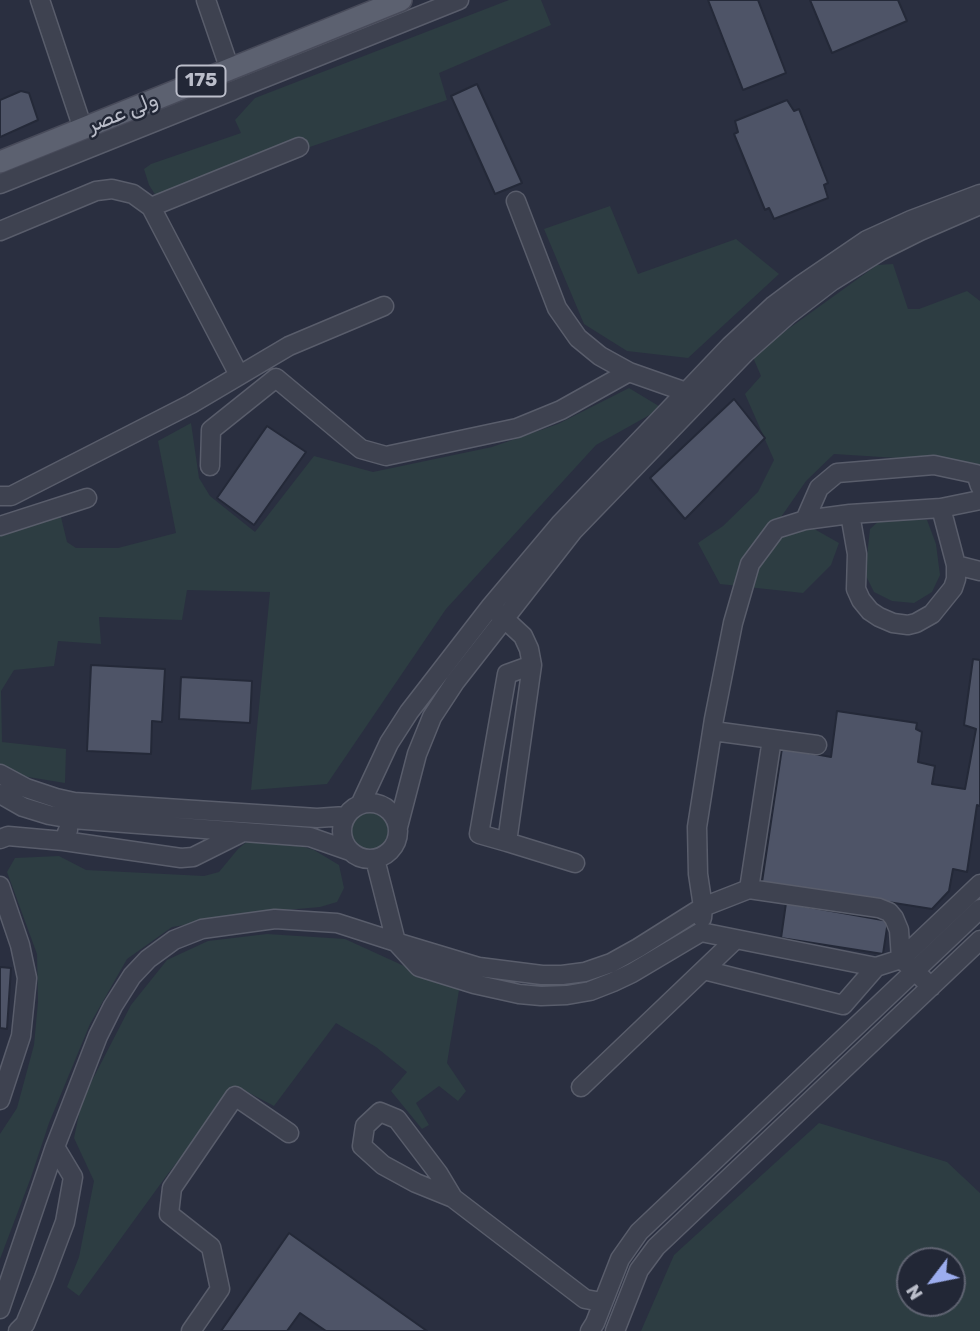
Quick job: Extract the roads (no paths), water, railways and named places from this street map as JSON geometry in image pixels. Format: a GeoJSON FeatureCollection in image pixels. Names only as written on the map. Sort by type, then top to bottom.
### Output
{"type":"FeatureCollection","features":[{"type":"Feature","properties":{"kind":"main road","name":"ولی عصر"},"geometry":{"type":"LineString","coordinates":[[0,162],[394,1]]}},
{"type":"Feature","properties":{"kind":"street"},"geometry":{"type":"LineString","coordinates":[[40,0],[83,129]]}},
{"type":"Feature","properties":{"kind":"street"},"geometry":{"type":"LineString","coordinates":[[206,0],[230,69]]}},
{"type":"Feature","properties":{"kind":"street"},"geometry":{"type":"LineString","coordinates":[[0,184],[459,0]]}},
{"type":"Feature","properties":{"kind":"street"},"geometry":{"type":"LineString","coordinates":[[151,206],[299,146]]}},
{"type":"Feature","properties":{"kind":"street"},"geometry":{"type":"LineString","coordinates":[[0,231],[96,191],[111,189],[133,194],[151,206],[239,376]]}},
{"type":"Feature","properties":{"kind":"street"},"geometry":{"type":"LineString","coordinates":[[350,851],[342,834],[343,825],[409,712],[691,398],[789,314],[878,244],[956,202],[980,194]]}},
{"type":"Feature","properties":{"kind":"street"},"geometry":{"type":"LineString","coordinates":[[516,201],[557,309],[578,338],[600,356],[629,372],[691,398]]}},
{"type":"Feature","properties":{"kind":"street"},"geometry":{"type":"LineString","coordinates":[[878,244],[920,231],[980,205]]}},
{"type":"Feature","properties":{"kind":"street"},"geometry":{"type":"LineString","coordinates":[[0,496],[11,496],[191,404],[289,346],[384,306]]}},
{"type":"Feature","properties":{"kind":"street"},"geometry":{"type":"LineString","coordinates":[[210,466],[211,430],[276,378],[361,449],[386,456],[517,428],[561,410],[629,372]]}},
{"type":"Feature","properties":{"kind":"street"},"geometry":{"type":"LineString","coordinates":[[805,520],[819,488],[837,473],[934,465],[976,474],[980,486]]}},
{"type":"Feature","properties":{"kind":"street"},"geometry":{"type":"LineString","coordinates":[[0,526],[87,498]]}},
{"type":"Feature","properties":{"kind":"street"},"geometry":{"type":"LineString","coordinates":[[701,932],[704,907],[698,874],[697,827],[733,623],[750,564],[776,529],[805,520],[941,508],[980,500]]}},
{"type":"Feature","properties":{"kind":"street"},"geometry":{"type":"LineString","coordinates":[[850,514],[857,554],[856,589],[861,600],[879,617],[908,625],[924,619],[938,607],[953,588],[956,579],[956,565],[941,508]]}},
{"type":"Feature","properties":{"kind":"street"},"geometry":{"type":"LineString","coordinates":[[956,565],[980,570]]}},
{"type":"Feature","properties":{"kind":"street"},"geometry":{"type":"LineString","coordinates":[[498,612],[523,636],[533,665],[507,842]]}},
{"type":"Feature","properties":{"kind":"street"},"geometry":{"type":"LineString","coordinates":[[398,827],[417,754],[432,717],[498,612]]}},
{"type":"Feature","properties":{"kind":"street"},"geometry":{"type":"LineString","coordinates":[[533,665],[507,674],[480,834],[575,863]]}},
{"type":"Feature","properties":{"kind":"street"},"geometry":{"type":"LineString","coordinates":[[713,731],[817,745]]}},
{"type":"Feature","properties":{"kind":"street"},"geometry":{"type":"LineString","coordinates":[[749,889],[772,739]]}},
{"type":"Feature","properties":{"kind":"street"},"geometry":{"type":"LineString","coordinates":[[0,774],[26,788],[56,798],[73,810]]}},
{"type":"Feature","properties":{"kind":"street"},"geometry":{"type":"LineString","coordinates":[[0,794],[23,807],[50,815],[73,810],[214,820],[317,818],[377,804],[396,819],[398,836],[390,851],[374,859],[366,859],[310,837],[244,831],[214,820]]}},
{"type":"Feature","properties":{"kind":"street"},"geometry":{"type":"LineString","coordinates":[[64,841],[73,810]]}},
{"type":"Feature","properties":{"kind":"street"},"geometry":{"type":"LineString","coordinates":[[0,839],[8,836],[64,841],[181,858],[193,856],[244,831]]}},
{"type":"Feature","properties":{"kind":"street"},"geometry":{"type":"LineString","coordinates":[[374,859],[396,942],[419,967],[477,976],[562,975],[585,972],[611,963],[704,907],[749,889],[879,908],[889,912],[899,929],[908,965],[930,987]]}},
{"type":"Feature","properties":{"kind":"street"},"geometry":{"type":"LineString","coordinates":[[590,1331],[620,1259],[639,1232],[908,965],[980,884]]}},
{"type":"Feature","properties":{"kind":"street"},"geometry":{"type":"LineString","coordinates":[[0,886],[20,946],[27,978],[21,1036],[0,1100]]}},
{"type":"Feature","properties":{"kind":"street"},"geometry":{"type":"LineString","coordinates":[[477,976],[519,994],[568,995],[590,991],[632,973],[701,932],[876,967],[908,965],[980,909]]}},
{"type":"Feature","properties":{"kind":"street"},"geometry":{"type":"LineString","coordinates":[[0,1309],[55,1147],[98,1036],[132,976],[148,960],[174,940],[202,929],[275,919],[337,923],[396,942]]}},
{"type":"Feature","properties":{"kind":"street"},"geometry":{"type":"LineString","coordinates":[[581,1087],[736,939]]}},
{"type":"Feature","properties":{"kind":"street"},"geometry":{"type":"LineString","coordinates":[[615,1331],[639,1270],[656,1247],[980,940]]}},
{"type":"Feature","properties":{"kind":"street"},"geometry":{"type":"LineString","coordinates":[[704,970],[843,1005],[876,967]]}},
{"type":"Feature","properties":{"kind":"street"},"geometry":{"type":"LineString","coordinates":[[191,1331],[220,1289],[211,1247],[169,1214],[173,1188],[235,1096],[289,1133]]}},
{"type":"Feature","properties":{"kind":"street"},"geometry":{"type":"LineString","coordinates":[[453,1198],[438,1173],[397,1119],[380,1112],[365,1126],[362,1146],[383,1165],[453,1198],[585,1299],[603,1299],[625,1304]]}},
{"type":"Feature","properties":{"kind":"street"},"geometry":{"type":"LineString","coordinates":[[18,1331],[25,1324],[65,1222],[73,1177],[55,1147]]}}]}
